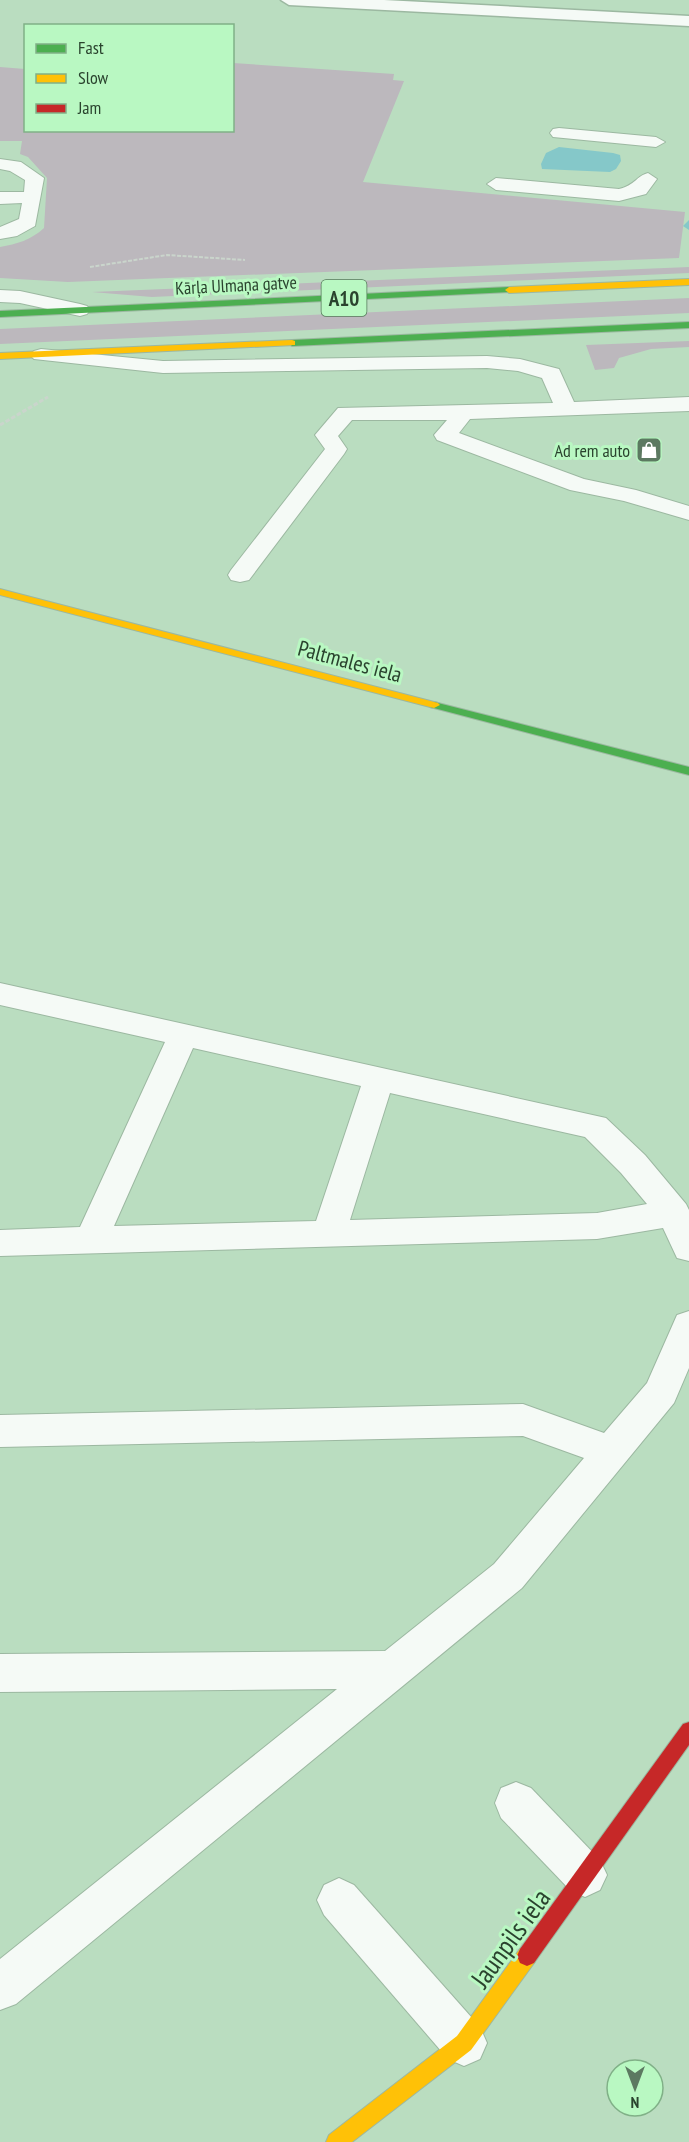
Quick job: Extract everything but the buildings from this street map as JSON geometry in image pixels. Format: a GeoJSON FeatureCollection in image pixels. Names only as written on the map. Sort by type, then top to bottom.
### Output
{"type":"FeatureCollection","features":[{"type":"Feature","properties":{"kind":"main road","name":"Kārļa Ulmaņa gatve"},"geometry":{"type":"LineString","coordinates":[[0,314],[689,282]]}},
{"type":"Feature","properties":{"kind":"main road","name":"A10"},"geometry":{"type":"LineString","coordinates":[[0,356],[689,325]]}},
{"type":"Feature","properties":{"kind":"main road","name":"Paltmales iela"},"geometry":{"type":"LineString","coordinates":[[0,592],[689,771]]}},
{"type":"Feature","properties":{"kind":"main road","name":"Jaunpils iela"},"geometry":{"type":"LineString","coordinates":[[336,2142],[464,2043],[688,1734]]}},
{"type":"Feature","properties":{"kind":"street"},"geometry":{"type":"LineString","coordinates":[[290,0],[689,21]]}},
{"type":"Feature","properties":{"kind":"lane"},"geometry":{"type":"LineString","coordinates":[[558,133],[656,142]]}},
{"type":"Feature","properties":{"kind":"lane"},"geometry":{"type":"LineString","coordinates":[[0,164],[15,166],[35,178],[28,222],[10,232],[0,233]]}},
{"type":"Feature","properties":{"kind":"lane"},"geometry":{"type":"LineString","coordinates":[[496,184],[619,195],[639,190],[648,179]]}},
{"type":"Feature","properties":{"kind":"lane"},"geometry":{"type":"LineString","coordinates":[[0,198],[33,197]]}},
{"type":"Feature","properties":{"kind":"lane"},"geometry":{"type":"LineString","coordinates":[[0,296],[20,297],[80,310]]}},
{"type":"Feature","properties":{"kind":"lane"},"geometry":{"type":"LineString","coordinates":[[37,354],[163,367],[487,362],[520,365],[551,374],[566,409]]}},
{"type":"Feature","properties":{"kind":"lane"},"geometry":{"type":"LineString","coordinates":[[240,575],[336,449],[326,435],[346,413],[464,413],[689,404]]}},
{"type":"Feature","properties":{"kind":"lane"},"geometry":{"type":"LineString","coordinates":[[464,413],[445,435],[578,485],[628,495],[689,513]]}},
{"type":"Feature","properties":{"kind":"lane"},"geometry":{"type":"LineString","coordinates":[[1,996],[595,1127],[633,1164],[674,1213],[689,1248]]}},
{"type":"Feature","properties":{"kind":"lane"},"geometry":{"type":"LineString","coordinates":[[91,1240],[184,1035]]}},
{"type":"Feature","properties":{"kind":"lane"},"geometry":{"type":"LineString","coordinates":[[329,1233],[379,1078]]}},
{"type":"Feature","properties":{"kind":"lane"},"geometry":{"type":"LineString","coordinates":[[0,1243],[597,1226],[674,1213]]}},
{"type":"Feature","properties":{"kind":"lane"},"geometry":{"type":"LineString","coordinates":[[0,1988],[507,1576],[661,1392],[689,1325]]}},
{"type":"Feature","properties":{"kind":"lane"},"geometry":{"type":"LineString","coordinates":[[0,1431],[523,1420],[613,1452]]}},
{"type":"Feature","properties":{"kind":"lane"},"geometry":{"type":"LineString","coordinates":[[0,1673],[391,1670]]}},
{"type":"Feature","properties":{"kind":"lane"},"geometry":{"type":"LineString","coordinates":[[516,1803],[585,1875]]}},
{"type":"Feature","properties":{"kind":"lane"},"geometry":{"type":"LineString","coordinates":[[339,1900],[464,2043]]}},
{"type":"Feature","properties":{"kind":"path"},"geometry":{"type":"LineString","coordinates":[[0,425],[52,395]]}},
{"type":"Feature","properties":{"kind":"shaded area"},"geometry":{"type":"Polygon","coordinates":[[[234,63],[394,74],[393,80],[404,81],[363,182],[685,212],[679,258],[68,282],[0,278],[0,247],[24,241],[44,228],[47,178],[28,157],[20,154],[22,141],[0,141],[0,67],[24,69],[24,132],[234,132],[234,63]]]}},
{"type":"Feature","properties":{"kind":"shaded area"},"geometry":{"type":"Polygon","coordinates":[[[689,267],[689,273],[152,297],[92,292],[689,267]]]}},
{"type":"Feature","properties":{"kind":"shaded area"},"geometry":{"type":"Polygon","coordinates":[[[689,298],[689,313],[0,344],[0,329],[689,298]]]}},
{"type":"Feature","properties":{"kind":"shaded area"},"geometry":{"type":"Polygon","coordinates":[[[689,341],[689,347],[651,349],[619,358],[614,368],[595,370],[586,345],[689,341]]]}},
{"type":"Feature","properties":{"kind":"water"},"geometry":{"type":"Polygon","coordinates":[[[559,147],[613,153],[620,155],[621,161],[616,169],[610,172],[542,169],[541,164],[546,153],[559,147]]]}},
{"type":"Feature","properties":{"kind":"traffic: fast"},"geometry":{"type":"LineString","coordinates":[[0,314],[509,290]]}},
{"type":"Feature","properties":{"kind":"traffic: fast"},"geometry":{"type":"LineString","coordinates":[[292,343],[689,325]]}},
{"type":"Feature","properties":{"kind":"traffic: fast"},"geometry":{"type":"LineString","coordinates":[[434,705],[689,771]]}},
{"type":"Feature","properties":{"kind":"traffic: slow"},"geometry":{"type":"LineString","coordinates":[[509,290],[689,282]]}},
{"type":"Feature","properties":{"kind":"traffic: slow"},"geometry":{"type":"LineString","coordinates":[[0,356],[292,343]]}},
{"type":"Feature","properties":{"kind":"traffic: slow"},"geometry":{"type":"LineString","coordinates":[[0,592],[434,705]]}},
{"type":"Feature","properties":{"kind":"traffic: slow"},"geometry":{"type":"LineString","coordinates":[[336,2142],[464,2043],[527,1956]]}},
{"type":"Feature","properties":{"kind":"traffic: jam"},"geometry":{"type":"LineString","coordinates":[[527,1956],[689,1730]]}},
{"type":"Feature","properties":{"kind":"place","name":"Ad rem auto"},"geometry":{"type":"Point","coordinates":[649,450]}}]}
